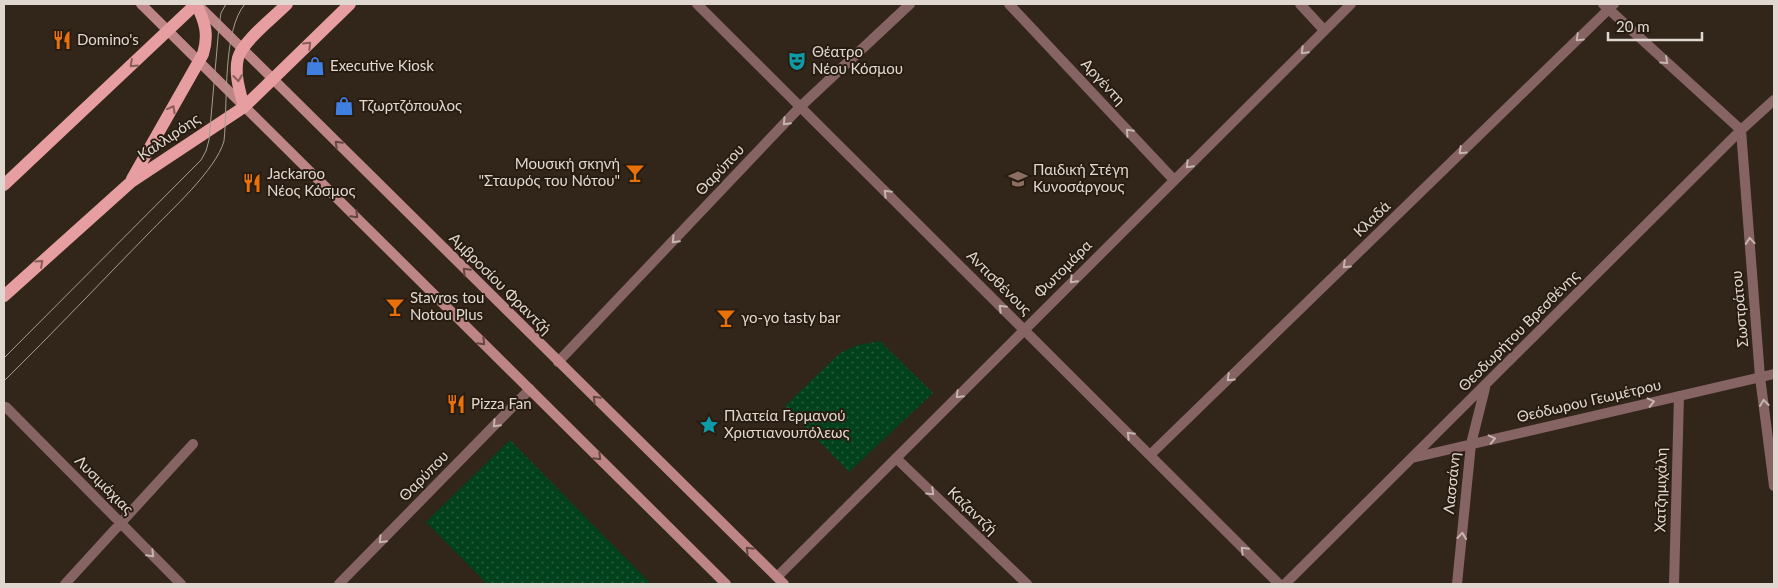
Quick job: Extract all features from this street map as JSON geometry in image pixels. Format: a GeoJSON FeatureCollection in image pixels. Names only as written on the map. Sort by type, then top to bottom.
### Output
{"type":"FeatureCollection","features":[{"type":"Feature","properties":{"kind":"main road"},"geometry":{"type":"LineString","coordinates":[[141,4],[726,584]]}},
{"type":"Feature","properties":{"kind":"main road"},"geometry":{"type":"LineString","coordinates":[[4,185],[196,4],[205,20],[206,46],[131,182]]}},
{"type":"Feature","properties":{"kind":"main road","name":"Αμβροσίου Φραντζή"},"geometry":{"type":"LineString","coordinates":[[196,4],[781,581]]}},
{"type":"Feature","properties":{"kind":"main road"},"geometry":{"type":"LineString","coordinates":[[244,107],[237,74],[238,59],[242,49],[287,4]]}},
{"type":"Feature","properties":{"kind":"main road","name":"Καλλιρόης"},"geometry":{"type":"LineString","coordinates":[[4,296],[131,182],[244,107],[350,4]]}},
{"type":"Feature","properties":{"kind":"street","name":"Αντισθένους"},"geometry":{"type":"LineString","coordinates":[[697,4],[1279,584]]}},
{"type":"Feature","properties":{"kind":"street","name":"Θαρύπου"},"geometry":{"type":"LineString","coordinates":[[558,362],[800,107],[910,4]]}},
{"type":"Feature","properties":{"kind":"street","name":"Αργέντη"},"geometry":{"type":"LineString","coordinates":[[1009,4],[1174,180]]}},
{"type":"Feature","properties":{"kind":"street"},"geometry":{"type":"LineString","coordinates":[[1300,4],[1324,30]]}},
{"type":"Feature","properties":{"kind":"street","name":"Φωτομάρα"},"geometry":{"type":"LineString","coordinates":[[781,581],[896,458],[1351,4]]}},
{"type":"Feature","properties":{"kind":"street"},"geometry":{"type":"LineString","coordinates":[[1608,5],[1741,130]]}},
{"type":"Feature","properties":{"kind":"street","name":"Κλαδά"},"geometry":{"type":"LineString","coordinates":[[1150,455],[1608,5]]}},
{"type":"Feature","properties":{"kind":"street","name":"Θεοδωρήτου Βρεσθένης"},"geometry":{"type":"LineString","coordinates":[[1285,584],[1485,387],[1741,130],[1774,100]]}},
{"type":"Feature","properties":{"kind":"street","name":"Σωστράτου"},"geometry":{"type":"LineString","coordinates":[[1741,130],[1760,377],[1774,486]]}},
{"type":"Feature","properties":{"kind":"street","name":"Θεόδωρου Γεωμέτρου"},"geometry":{"type":"LineString","coordinates":[[1411,458],[1774,374]]}},
{"type":"Feature","properties":{"kind":"street","name":"Λασσάνη"},"geometry":{"type":"LineString","coordinates":[[1457,584],[1471,444],[1485,387]]}},
{"type":"Feature","properties":{"kind":"street","name":"Θαρύπου"},"geometry":{"type":"LineString","coordinates":[[339,584],[530,389]]}},
{"type":"Feature","properties":{"kind":"street","name":"Χατζημιχάλη"},"geometry":{"type":"LineString","coordinates":[[1674,584],[1679,396]]}},
{"type":"Feature","properties":{"kind":"street","name":"Λυσιμάχιας"},"geometry":{"type":"LineString","coordinates":[[6,407],[181,584]]}},
{"type":"Feature","properties":{"kind":"street"},"geometry":{"type":"LineString","coordinates":[[65,584],[193,444]]}},
{"type":"Feature","properties":{"kind":"street","name":"Καζαντζή"},"geometry":{"type":"LineString","coordinates":[[896,458],[1027,584]]}},
{"type":"Feature","properties":{"kind":"green space"},"geometry":{"type":"Polygon","coordinates":[[[880,341],[933,393],[849,472],[785,406],[840,353],[858,345],[880,341]]]}},
{"type":"Feature","properties":{"kind":"green space"},"geometry":{"type":"Polygon","coordinates":[[[510,440],[651,584],[487,584],[426,522],[510,440]]]}},
{"type":"Feature","properties":{"kind":"tram line"},"geometry":{"type":"LineString","coordinates":[[4,358],[201,160],[209,140],[219,26],[221,13],[226,4]]}},
{"type":"Feature","properties":{"kind":"tram line"},"geometry":{"type":"LineString","coordinates":[[4,381],[180,202],[212,165],[224,141],[229,49],[238,16],[245,4]]}},
{"type":"Feature","properties":{"kind":"place","name":"Domino's"},"geometry":{"type":"Point","coordinates":[62,40]}},
{"type":"Feature","properties":{"kind":"place","name":"Θέατρο Νέου Κόσμου"},"geometry":{"type":"Point","coordinates":[797,61]}},
{"type":"Feature","properties":{"kind":"place","name":"Executive Kiosk"},"geometry":{"type":"Point","coordinates":[315,66]}},
{"type":"Feature","properties":{"kind":"place","name":"Τζωρτζόπουλος"},"geometry":{"type":"Point","coordinates":[344,106]}},
{"type":"Feature","properties":{"kind":"place","name":"Μουσική σκηνή \"Σταυρός του Νότου\""},"geometry":{"type":"Point","coordinates":[635,173]}},
{"type":"Feature","properties":{"kind":"place","name":"Παιδική Στέγη Κυνοσάργους"},"geometry":{"type":"Point","coordinates":[1018,179]}},
{"type":"Feature","properties":{"kind":"place","name":"Jackaroo Νέος Κόσμος"},"geometry":{"type":"Point","coordinates":[252,183]}},
{"type":"Feature","properties":{"kind":"place","name":"Stavros tou Notou Plus"},"geometry":{"type":"Point","coordinates":[395,307]}},
{"type":"Feature","properties":{"kind":"place","name":"γο-γο tasty bar"},"geometry":{"type":"Point","coordinates":[726,318]}},
{"type":"Feature","properties":{"kind":"place","name":"Pizza Fan"},"geometry":{"type":"Point","coordinates":[456,404]}},
{"type":"Feature","properties":{"kind":"place","name":"Πλατεία Γερμανού Χριστιανουπόλεως"},"geometry":{"type":"Point","coordinates":[709,425]}}]}
